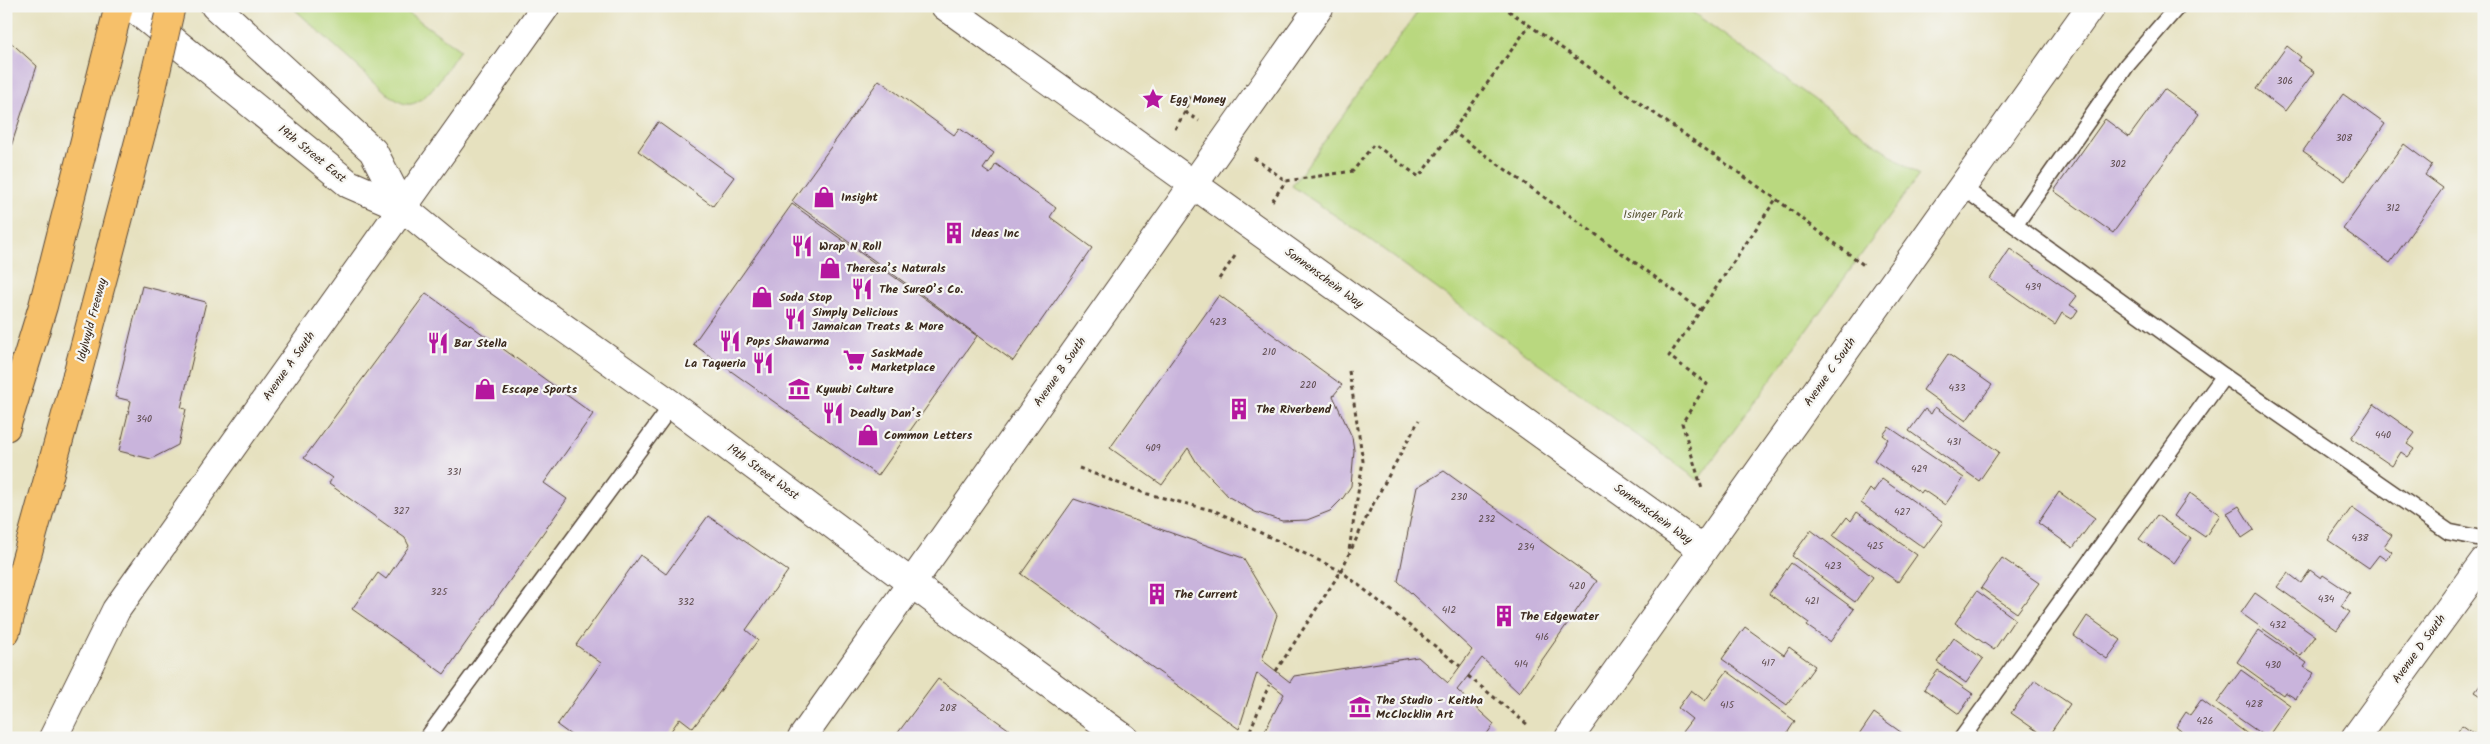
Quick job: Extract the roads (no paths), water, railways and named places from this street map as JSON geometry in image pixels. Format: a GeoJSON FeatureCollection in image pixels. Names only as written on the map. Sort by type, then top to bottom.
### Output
{"type":"FeatureCollection","features":[{"type":"Feature","properties":{"kind":"main road"},"geometry":{"type":"LineString","coordinates":[[6,427],[43,306],[119,6]]}},
{"type":"Feature","properties":{"kind":"main road","name":"Idylwyld Freeway"},"geometry":{"type":"LineString","coordinates":[[6,631],[146,115],[171,6]]}},
{"type":"Feature","properties":{"kind":"street","name":"19th Street East"},"geometry":{"type":"LineString","coordinates":[[131,6],[349,184],[402,207]]}},
{"type":"Feature","properties":{"kind":"street"},"geometry":{"type":"LineString","coordinates":[[214,6],[373,150],[402,207]]}},
{"type":"Feature","properties":{"kind":"street","name":"Avenue A South"},"geometry":{"type":"LineString","coordinates":[[52,738],[116,610],[546,6]]}},
{"type":"Feature","properties":{"kind":"street","name":"Sonnenschein Way"},"geometry":{"type":"LineString","coordinates":[[945,6],[1704,550]]}},
{"type":"Feature","properties":{"kind":"street","name":"Avenue B South"},"geometry":{"type":"LineString","coordinates":[[802,738],[1320,6]]}},
{"type":"Feature","properties":{"kind":"street","name":"Avenue C South"},"geometry":{"type":"LineString","coordinates":[[1569,738],[2091,6]]}},
{"type":"Feature","properties":{"kind":"street","name":"19th Street West"},"geometry":{"type":"LineString","coordinates":[[402,207],[452,248],[672,405],[1124,738]]}},
{"type":"Feature","properties":{"kind":"street","name":"Avenue D South"},"geometry":{"type":"LineString","coordinates":[[2355,738],[2484,561]]}},
{"type":"Feature","properties":{"kind":"lane"},"geometry":{"type":"LineString","coordinates":[[2015,225],[2127,65],[2178,6]]}},
{"type":"Feature","properties":{"kind":"lane"},"geometry":{"type":"LineString","coordinates":[[1962,187],[2224,376],[2449,532],[2484,539]]}},
{"type":"Feature","properties":{"kind":"lane"},"geometry":{"type":"LineString","coordinates":[[1962,738],[2224,376]]}},
{"type":"Feature","properties":{"kind":"lane"},"geometry":{"type":"LineString","coordinates":[[427,738],[672,405]]}},
{"type":"Feature","properties":{"kind":"place","name":"Egg Money"},"geometry":{"type":"Point","coordinates":[1153,99]}},
{"type":"Feature","properties":{"kind":"place","name":"Insight"},"geometry":{"type":"Point","coordinates":[824,197]}},
{"type":"Feature","properties":{"kind":"place","name":"Ideas Inc"},"geometry":{"type":"Point","coordinates":[954,233]}},
{"type":"Feature","properties":{"kind":"place","name":"Wrap N Roll"},"geometry":{"type":"Point","coordinates":[802,246]}},
{"type":"Feature","properties":{"kind":"place","name":"Theresa’s Naturals"},"geometry":{"type":"Point","coordinates":[830,268]}},
{"type":"Feature","properties":{"kind":"place","name":"The SureO’s Co."},"geometry":{"type":"Point","coordinates":[862,289]}},
{"type":"Feature","properties":{"kind":"place","name":"Soda Stop"},"geometry":{"type":"Point","coordinates":[762,297]}},
{"type":"Feature","properties":{"kind":"place","name":"Simply Delicious Jamaican Treats & More"},"geometry":{"type":"Point","coordinates":[795,319]}},
{"type":"Feature","properties":{"kind":"place","name":"Pops Shawarma"},"geometry":{"type":"Point","coordinates":[730,341]}},
{"type":"Feature","properties":{"kind":"place","name":"Bar Stella"},"geometry":{"type":"Point","coordinates":[438,343]}},
{"type":"Feature","properties":{"kind":"place","name":"SaskMade Marketplace"},"geometry":{"type":"Point","coordinates":[854,360]}},
{"type":"Feature","properties":{"kind":"place","name":"La Taqueria"},"geometry":{"type":"Point","coordinates":[763,363]}},
{"type":"Feature","properties":{"kind":"place","name":"Escape Sports"},"geometry":{"type":"Point","coordinates":[485,389]}},
{"type":"Feature","properties":{"kind":"place","name":"Kyuubi Culture"},"geometry":{"type":"Point","coordinates":[799,389]}},
{"type":"Feature","properties":{"kind":"place","name":"The Riverbend"},"geometry":{"type":"Point","coordinates":[1239,409]}},
{"type":"Feature","properties":{"kind":"place","name":"Deadly Dan’s"},"geometry":{"type":"Point","coordinates":[833,413]}},
{"type":"Feature","properties":{"kind":"place","name":"Common Letters"},"geometry":{"type":"Point","coordinates":[868,435]}},
{"type":"Feature","properties":{"kind":"place","name":"The Current"},"geometry":{"type":"Point","coordinates":[1157,594]}},
{"type":"Feature","properties":{"kind":"place","name":"The Edgewater"},"geometry":{"type":"Point","coordinates":[1504,616]}},
{"type":"Feature","properties":{"kind":"place","name":"The Studio - Keitha McClocklin Art"},"geometry":{"type":"Point","coordinates":[1360,707]}},
{"type":"Feature","properties":{"kind":"park label","name":"Isinger Park"},"geometry":{"type":"Point","coordinates":[1653,214]}}]}
